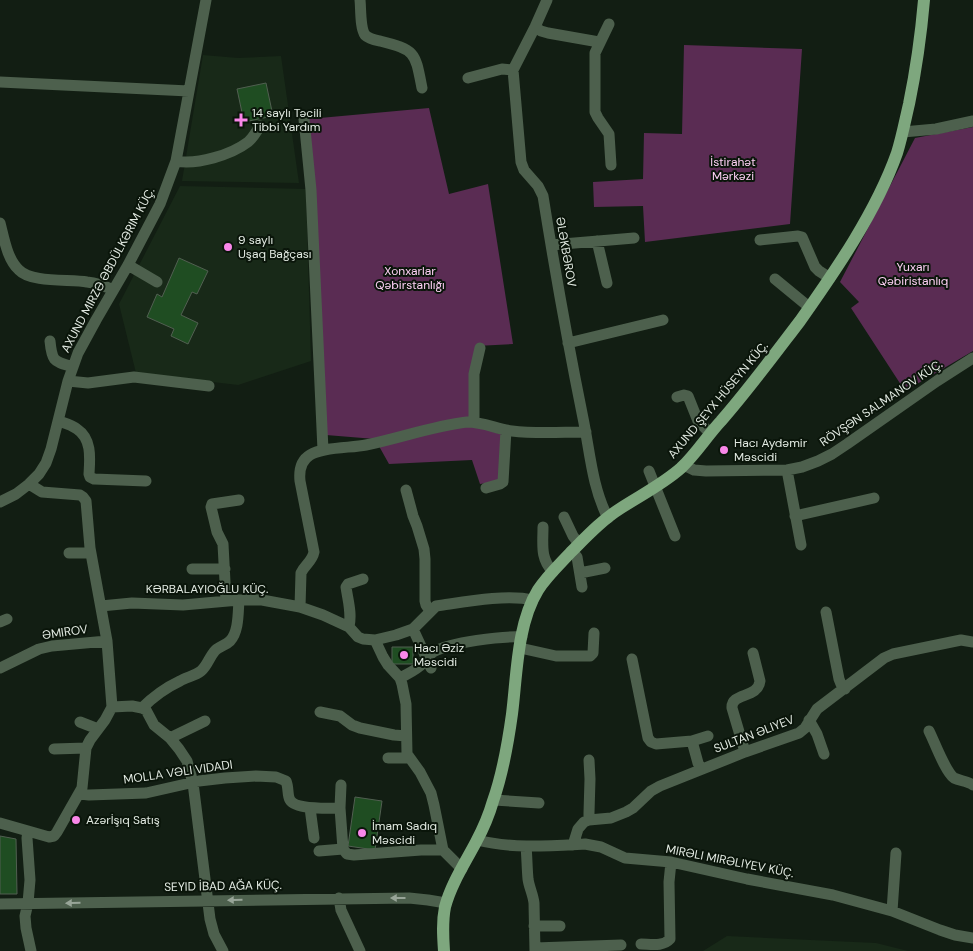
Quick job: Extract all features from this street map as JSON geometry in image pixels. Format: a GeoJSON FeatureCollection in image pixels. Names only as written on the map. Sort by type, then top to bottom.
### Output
{"type":"FeatureCollection","features":[{"type":"Feature","properties":{"kind":"main road","name":"AXUND ŞEYX HÜSEYN KÜÇ."},"geometry":{"type":"LineString","coordinates":[[444,951],[443,928],[446,903],[477,840],[494,800],[502,772],[521,642],[528,611],[533,600],[552,572],[608,518],[684,465],[764,369],[830,278],[880,194],[897,153],[918,56],[924,0]]}},
{"type":"Feature","properties":{"kind":"street","name":"AXUND MIRZƏ ƏBDÜLKƏRIM KÜÇ."},"geometry":{"type":"LineString","coordinates":[[0,502],[16,494],[29,484],[46,463],[59,421],[68,382],[85,338],[128,265],[160,204],[176,161],[206,0]]}},
{"type":"Feature","properties":{"kind":"street"},"geometry":{"type":"LineString","coordinates":[[360,0],[364,34],[369,38],[408,50],[417,64],[422,88]]}},
{"type":"Feature","properties":{"kind":"street"},"geometry":{"type":"LineString","coordinates":[[468,78],[502,69],[513,70],[547,0]]}},
{"type":"Feature","properties":{"kind":"street"},"geometry":{"type":"LineString","coordinates":[[609,24],[599,42],[594,63],[595,112],[609,134],[611,164]]}},
{"type":"Feature","properties":{"kind":"street"},"geometry":{"type":"LineString","coordinates":[[535,27],[548,32],[599,42]]}},
{"type":"Feature","properties":{"kind":"street","name":"ƏLƏKBƏROV"},"geometry":{"type":"LineString","coordinates":[[513,70],[521,162],[524,170],[538,186],[543,196],[568,343],[595,484],[602,507],[608,518]]}},
{"type":"Feature","properties":{"kind":"street"},"geometry":{"type":"LineString","coordinates":[[0,82],[189,91]]}},
{"type":"Feature","properties":{"kind":"street"},"geometry":{"type":"LineString","coordinates":[[304,119],[311,190],[323,450]]}},
{"type":"Feature","properties":{"kind":"street"},"geometry":{"type":"LineString","coordinates":[[903,132],[917,132],[973,121]]}},
{"type":"Feature","properties":{"kind":"street"},"geometry":{"type":"LineString","coordinates":[[176,161],[192,162],[223,155],[247,142],[260,126]]}},
{"type":"Feature","properties":{"kind":"street"},"geometry":{"type":"LineString","coordinates":[[0,223],[5,256],[19,272],[36,278],[87,282],[102,285],[113,290]]}},
{"type":"Feature","properties":{"kind":"street"},"geometry":{"type":"LineString","coordinates":[[760,240],[802,237],[819,272],[830,278]]}},
{"type":"Feature","properties":{"kind":"street"},"geometry":{"type":"LineString","coordinates":[[551,245],[634,238]]}},
{"type":"Feature","properties":{"kind":"street"},"geometry":{"type":"LineString","coordinates":[[597,241],[606,283]]}},
{"type":"Feature","properties":{"kind":"street"},"geometry":{"type":"LineString","coordinates":[[128,265],[157,282]]}},
{"type":"Feature","properties":{"kind":"street"},"geometry":{"type":"LineString","coordinates":[[775,279],[810,307]]}},
{"type":"Feature","properties":{"kind":"street"},"geometry":{"type":"LineString","coordinates":[[568,343],[663,320]]}},
{"type":"Feature","properties":{"kind":"street"},"geometry":{"type":"LineString","coordinates":[[50,341],[51,353],[54,359],[73,367]]}},
{"type":"Feature","properties":{"kind":"street"},"geometry":{"type":"LineString","coordinates":[[474,422],[474,374],[480,348]]}},
{"type":"Feature","properties":{"kind":"street","name":"RÖVŞƏN SALMANOV KÜÇ."},"geometry":{"type":"LineString","coordinates":[[684,465],[694,470],[706,471],[787,470],[802,467],[832,454],[937,380],[973,358]]}},
{"type":"Feature","properties":{"kind":"street"},"geometry":{"type":"LineString","coordinates":[[68,382],[88,383],[134,378],[209,386]]}},
{"type":"Feature","properties":{"kind":"street"},"geometry":{"type":"LineString","coordinates":[[677,397],[688,396],[698,421],[710,434]]}},
{"type":"Feature","properties":{"kind":"street"},"geometry":{"type":"LineString","coordinates":[[59,421],[77,428],[86,439],[90,451],[90,477],[94,479],[146,481]]}},
{"type":"Feature","properties":{"kind":"street"},"geometry":{"type":"LineString","coordinates":[[300,607],[301,572],[313,558],[314,552],[299,473],[301,463],[314,452],[368,444],[460,423],[474,422],[517,431],[586,432]]}},
{"type":"Feature","properties":{"kind":"street"},"geometry":{"type":"LineString","coordinates":[[486,488],[503,482],[506,430]]}},
{"type":"Feature","properties":{"kind":"street"},"geometry":{"type":"LineString","coordinates":[[787,470],[801,545]]}},
{"type":"Feature","properties":{"kind":"street"},"geometry":{"type":"LineString","coordinates":[[649,471],[674,536]]}},
{"type":"Feature","properties":{"kind":"street"},"geometry":{"type":"LineString","coordinates":[[0,823],[49,837],[54,836],[80,794],[86,748],[112,706],[107,641],[91,553],[86,501],[80,495],[42,492],[29,484]]}},
{"type":"Feature","properties":{"kind":"street"},"geometry":{"type":"LineString","coordinates":[[406,490],[422,543],[425,559],[425,601],[430,611]]}},
{"type":"Feature","properties":{"kind":"street"},"geometry":{"type":"LineString","coordinates":[[795,516],[874,498]]}},
{"type":"Feature","properties":{"kind":"street"},"geometry":{"type":"LineString","coordinates":[[226,601],[223,544],[217,532],[211,507],[212,504],[238,500]]}},
{"type":"Feature","properties":{"kind":"street"},"geometry":{"type":"LineString","coordinates":[[564,517],[572,536],[582,587]]}},
{"type":"Feature","properties":{"kind":"street"},"geometry":{"type":"LineString","coordinates":[[543,527],[543,555],[547,566],[552,572]]}},
{"type":"Feature","properties":{"kind":"street"},"geometry":{"type":"LineString","coordinates":[[69,552],[91,553]]}},
{"type":"Feature","properties":{"kind":"street"},"geometry":{"type":"LineString","coordinates":[[580,572],[605,568]]}},
{"type":"Feature","properties":{"kind":"street"},"geometry":{"type":"LineString","coordinates":[[192,569],[225,569]]}},
{"type":"Feature","properties":{"kind":"street"},"geometry":{"type":"LineString","coordinates":[[349,627],[351,618],[346,587],[348,584],[363,579]]}},
{"type":"Feature","properties":{"kind":"street"},"geometry":{"type":"LineString","coordinates":[[101,606],[262,600],[300,607],[323,615],[349,627],[358,638],[375,640],[413,629],[436,606],[506,598],[533,600]]}},
{"type":"Feature","properties":{"kind":"street"},"geometry":{"type":"LineString","coordinates":[[142,708],[164,689],[200,672],[215,650],[230,642],[236,626],[239,600]]}},
{"type":"Feature","properties":{"kind":"street"},"geometry":{"type":"LineString","coordinates":[[826,612],[839,679],[845,689]]}},
{"type":"Feature","properties":{"kind":"street"},"geometry":{"type":"LineString","coordinates":[[413,629],[429,663]]}},
{"type":"Feature","properties":{"kind":"street"},"geometry":{"type":"LineString","coordinates":[[429,663],[431,653],[441,648],[454,644],[507,637],[556,656],[590,656],[593,653],[594,633]]}},
{"type":"Feature","properties":{"kind":"street"},"geometry":{"type":"LineString","coordinates":[[375,640],[382,657],[400,678],[402,684],[406,704],[407,754],[420,772],[431,793],[443,850],[462,869]]}},
{"type":"Feature","properties":{"kind":"street","name":"SULTAN ƏLIYEV"},"geometry":{"type":"LineString","coordinates":[[589,820],[611,818],[626,812],[660,786],[745,752],[794,735],[805,728],[816,709],[884,658],[893,654],[962,640],[973,642]]}},
{"type":"Feature","properties":{"kind":"street","name":"ƏMIROV"},"geometry":{"type":"LineString","coordinates":[[0,668],[39,649],[107,641]]}},
{"type":"Feature","properties":{"kind":"street"},"geometry":{"type":"LineString","coordinates":[[745,752],[731,704],[734,700],[757,690],[760,685],[753,653]]}},
{"type":"Feature","properties":{"kind":"street"},"geometry":{"type":"LineString","coordinates":[[632,659],[648,738],[651,742],[656,744],[692,741],[708,736]]}},
{"type":"Feature","properties":{"kind":"street"},"geometry":{"type":"LineString","coordinates":[[400,678],[422,664],[429,663]]}},
{"type":"Feature","properties":{"kind":"street"},"geometry":{"type":"LineString","coordinates":[[112,706],[132,706],[146,710],[154,725],[170,738],[187,761],[192,783],[210,919],[214,934],[223,951]]}},
{"type":"Feature","properties":{"kind":"street"},"geometry":{"type":"LineString","coordinates":[[320,712],[340,716],[360,728],[406,736]]}},
{"type":"Feature","properties":{"kind":"street"},"geometry":{"type":"LineString","coordinates":[[810,720],[824,754]]}},
{"type":"Feature","properties":{"kind":"street"},"geometry":{"type":"LineString","coordinates":[[170,738],[205,721]]}},
{"type":"Feature","properties":{"kind":"street"},"geometry":{"type":"LineString","coordinates":[[80,722],[98,729]]}},
{"type":"Feature","properties":{"kind":"street"},"geometry":{"type":"LineString","coordinates":[[929,731],[948,772],[957,779],[973,785]]}},
{"type":"Feature","properties":{"kind":"street"},"geometry":{"type":"LineString","coordinates":[[692,741],[698,763],[702,769]]}},
{"type":"Feature","properties":{"kind":"street"},"geometry":{"type":"LineString","coordinates":[[54,750],[86,748]]}},
{"type":"Feature","properties":{"kind":"street"},"geometry":{"type":"LineString","coordinates":[[388,758],[409,758]]}},
{"type":"Feature","properties":{"kind":"street"},"geometry":{"type":"LineString","coordinates":[[573,845],[578,829],[584,822],[589,820],[589,760]]}},
{"type":"Feature","properties":{"kind":"street","name":"MOLLA VƏLI VIDADI"},"geometry":{"type":"LineString","coordinates":[[80,794],[146,793],[208,779],[256,776],[276,777],[286,781],[291,802],[310,808],[340,808]]}},
{"type":"Feature","properties":{"kind":"street"},"geometry":{"type":"LineString","coordinates":[[342,785],[340,808],[343,849],[347,854],[443,850]]}},
{"type":"Feature","properties":{"kind":"street"},"geometry":{"type":"LineString","coordinates":[[494,800],[539,803]]}},
{"type":"Feature","properties":{"kind":"street"},"geometry":{"type":"LineString","coordinates":[[310,808],[314,838]]}},
{"type":"Feature","properties":{"kind":"street"},"geometry":{"type":"LineString","coordinates":[[28,831],[30,880],[25,916],[31,951]]}},
{"type":"Feature","properties":{"kind":"street","name":"MIRƏLI MIRƏLIYEV KÜÇ."},"geometry":{"type":"LineString","coordinates":[[477,840],[491,844],[526,846],[585,844],[601,847],[625,858],[672,862],[747,879],[833,895],[892,911],[940,930],[973,938]]}},
{"type":"Feature","properties":{"kind":"street"},"geometry":{"type":"LineString","coordinates":[[526,846],[528,878],[534,903],[535,950],[621,945]]}},
{"type":"Feature","properties":{"kind":"street"},"geometry":{"type":"LineString","coordinates":[[319,851],[343,849]]}},
{"type":"Feature","properties":{"kind":"street"},"geometry":{"type":"LineString","coordinates":[[892,911],[896,853]]}},
{"type":"Feature","properties":{"kind":"street"},"geometry":{"type":"LineString","coordinates":[[641,944],[662,944],[667,943],[670,939],[669,882],[672,862]]}},
{"type":"Feature","properties":{"kind":"street"},"geometry":{"type":"LineString","coordinates":[[339,898],[341,910],[360,951]]}},
{"type":"Feature","properties":{"kind":"street","name":"SEYID İBAD AĞA KÜÇ."},"geometry":{"type":"LineString","coordinates":[[0,904],[339,898],[410,898],[446,903]]}},
{"type":"Feature","properties":{"kind":"street"},"geometry":{"type":"LineString","coordinates":[[534,926],[560,926]]}},
{"type":"Feature","properties":{"kind":"shaded area","name":"14 saylı Təcili Tibbi Yardım"},"geometry":{"type":"Polygon","coordinates":[[[203,55],[238,58],[281,56],[299,183],[182,181],[203,55]]]}},
{"type":"Feature","properties":{"kind":"shaded area","name":"9 saylı Uşaq Bağçası"},"geometry":{"type":"Polygon","coordinates":[[[180,186],[306,189],[311,361],[238,385],[136,373],[119,304],[180,186]]]}},
{"type":"Feature","properties":{"kind":"shaded area"},"geometry":{"type":"Polygon","coordinates":[[[727,936],[876,943],[908,951],[703,951],[727,936]]]}},
{"type":"Feature","properties":{"kind":"green space","name":"İstirahət Mərkəzi"},"geometry":{"type":"Polygon","coordinates":[[[684,45],[802,49],[790,224],[645,242],[643,206],[594,207],[593,182],[643,179],[644,133],[682,134],[684,45]]]}},
{"type":"Feature","properties":{"kind":"green space","name":"Xonxarlar Qəbirstanlığı"},"geometry":{"type":"Polygon","coordinates":[[[429,108],[449,194],[488,184],[513,344],[476,346],[471,424],[503,435],[500,481],[480,484],[472,460],[389,464],[375,439],[326,435],[309,119],[429,108]]]}},
{"type":"Feature","properties":{"kind":"green space","name":"Yuxarı Qəbiristanlıq"},"geometry":{"type":"Polygon","coordinates":[[[973,127],[973,351],[905,391],[851,308],[859,302],[840,282],[915,138],[973,127]]]}},
{"type":"Feature","properties":{"kind":"building"},"geometry":{"type":"Polygon","coordinates":[[[266,83],[273,116],[244,122],[237,89],[266,83]]]}},
{"type":"Feature","properties":{"kind":"building"},"geometry":{"type":"Polygon","coordinates":[[[179,258],[208,271],[197,294],[192,292],[181,315],[198,323],[188,344],[171,336],[174,329],[147,317],[157,294],[162,297],[179,258]]]}},
{"type":"Feature","properties":{"kind":"building"},"geometry":{"type":"Polygon","coordinates":[[[392,647],[413,647],[413,664],[392,664],[392,647]]]}},
{"type":"Feature","properties":{"kind":"building"},"geometry":{"type":"Polygon","coordinates":[[[355,797],[382,801],[375,850],[348,846],[355,797]]]}},
{"type":"Feature","properties":{"kind":"building"},"geometry":{"type":"Polygon","coordinates":[[[0,836],[16,839],[17,894],[0,894],[0,836]]]}},
{"type":"Feature","properties":{"kind":"place","name":"14 saylı Təcili Tibbi Yardım"},"geometry":{"type":"Point","coordinates":[241,120]}},
{"type":"Feature","properties":{"kind":"place","name":"9 saylı Uşaq Bağçası"},"geometry":{"type":"Point","coordinates":[228,247]}},
{"type":"Feature","properties":{"kind":"place","name":"Hacı Aydəmir Məscidi"},"geometry":{"type":"Point","coordinates":[724,450]}},
{"type":"Feature","properties":{"kind":"place","name":"Hacı Əziz Məscidi"},"geometry":{"type":"Point","coordinates":[404,655]}},
{"type":"Feature","properties":{"kind":"place","name":"Azərİşıq Satış"},"geometry":{"type":"Point","coordinates":[76,820]}},
{"type":"Feature","properties":{"kind":"place","name":"İmam Sadıq Məscidi"},"geometry":{"type":"Point","coordinates":[362,833]}}]}
